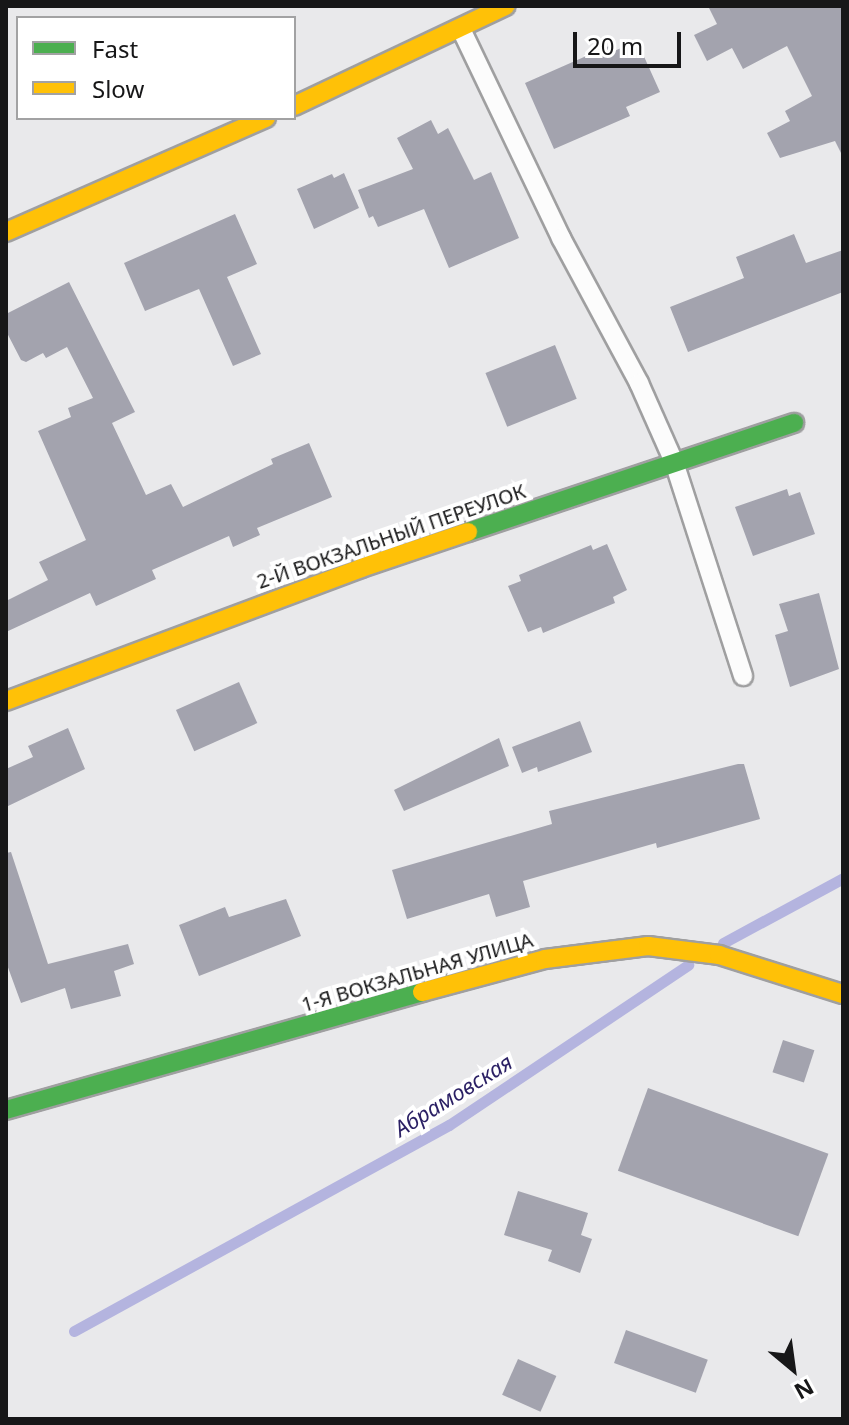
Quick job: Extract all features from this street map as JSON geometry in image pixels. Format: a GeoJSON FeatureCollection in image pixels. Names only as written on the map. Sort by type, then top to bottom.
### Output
{"type":"FeatureCollection","features":[{"type":"Feature","properties":{"kind":"street"},"geometry":{"type":"LineString","coordinates":[[296,105],[506,6]]}},
{"type":"Feature","properties":{"kind":"street"},"geometry":{"type":"LineString","coordinates":[[6,232],[261,120]]}},
{"type":"Feature","properties":{"kind":"street","name":"2-Й ВОКЗАЛЬНЫЙ ПЕРЕУЛОК"},"geometry":{"type":"LineString","coordinates":[[6,701],[361,568],[794,423]]}},
{"type":"Feature","properties":{"kind":"street","name":"1-Я ВОКЗАЛЬНАЯ УЛИЦА"},"geometry":{"type":"LineString","coordinates":[[6,1110],[465,980],[545,959],[605,950],[648,946],[719,955],[843,994]]}},
{"type":"Feature","properties":{"kind":"lane"},"geometry":{"type":"LineString","coordinates":[[461,29],[561,238],[639,383],[674,462],[743,676]]}},
{"type":"Feature","properties":{"kind":"building"},"geometry":{"type":"Polygon","coordinates":[[[708,6],[843,6],[843,157],[835,141],[780,158],[767,133],[790,121],[785,111],[812,96],[787,46],[743,69],[732,48],[707,61],[694,35],[717,24],[708,6]]]}},
{"type":"Feature","properties":{"kind":"building"},"geometry":{"type":"Polygon","coordinates":[[[637,41],[660,92],[626,107],[630,116],[554,149],[525,83],[609,46],[612,52],[637,41]]]}},
{"type":"Feature","properties":{"kind":"building"},"geometry":{"type":"Polygon","coordinates":[[[431,120],[438,134],[448,128],[474,180],[491,172],[519,238],[449,268],[424,209],[378,227],[373,216],[369,218],[358,190],[413,169],[397,138],[431,120]]]}},
{"type":"Feature","properties":{"kind":"building"},"geometry":{"type":"Polygon","coordinates":[[[344,173],[359,208],[314,229],[297,189],[332,174],[334,178],[344,173]]]}},
{"type":"Feature","properties":{"kind":"building"},"geometry":{"type":"Polygon","coordinates":[[[235,214],[257,264],[227,277],[261,354],[233,366],[199,289],[145,311],[124,263],[235,214]]]}},
{"type":"Feature","properties":{"kind":"building"},"geometry":{"type":"Polygon","coordinates":[[[794,234],[806,263],[843,250],[843,292],[688,352],[670,307],[744,278],[736,257],[794,234]]]}},
{"type":"Feature","properties":{"kind":"building"},"geometry":{"type":"Polygon","coordinates":[[[69,282],[135,412],[112,423],[146,495],[171,484],[183,507],[273,464],[271,459],[309,443],[332,497],[257,528],[260,535],[233,547],[229,536],[152,570],[156,579],[96,606],[90,593],[6,632],[6,601],[48,580],[39,562],[86,540],[38,431],[71,417],[68,408],[93,398],[67,347],[46,358],[43,353],[26,362],[21,360],[6,331],[6,314],[69,282]]]}},
{"type":"Feature","properties":{"kind":"building"},"geometry":{"type":"Polygon","coordinates":[[[555,345],[577,399],[507,427],[485,373],[555,345]]]}},
{"type":"Feature","properties":{"kind":"building"},"geometry":{"type":"Polygon","coordinates":[[[787,489],[789,496],[800,492],[815,534],[753,556],[735,507],[787,489]]]}},
{"type":"Feature","properties":{"kind":"building"},"geometry":{"type":"Polygon","coordinates":[[[607,544],[627,590],[613,597],[615,603],[543,633],[541,627],[528,632],[508,586],[521,581],[519,575],[591,545],[593,550],[607,544]]]}},
{"type":"Feature","properties":{"kind":"building"},"geometry":{"type":"Polygon","coordinates":[[[819,593],[839,669],[790,687],[775,635],[788,631],[779,604],[819,593]]]}},
{"type":"Feature","properties":{"kind":"building"},"geometry":{"type":"Polygon","coordinates":[[[239,682],[257,723],[194,751],[176,710],[239,682]]]}},
{"type":"Feature","properties":{"kind":"building"},"geometry":{"type":"Polygon","coordinates":[[[580,721],[592,752],[538,772],[537,767],[522,773],[512,747],[580,721]]]}},
{"type":"Feature","properties":{"kind":"building"},"geometry":{"type":"Polygon","coordinates":[[[68,728],[85,769],[6,807],[6,769],[33,757],[28,746],[68,728]]]}},
{"type":"Feature","properties":{"kind":"building"},"geometry":{"type":"Polygon","coordinates":[[[499,738],[509,766],[404,811],[394,790],[499,738]]]}},
{"type":"Feature","properties":{"kind":"building"},"geometry":{"type":"Polygon","coordinates":[[[744,764],[760,819],[657,848],[656,843],[523,881],[530,907],[496,917],[489,894],[407,919],[392,870],[552,824],[549,811],[744,764]]]}},
{"type":"Feature","properties":{"kind":"building"},"geometry":{"type":"Polygon","coordinates":[[[11,852],[48,964],[128,944],[134,964],[114,971],[121,996],[71,1009],[65,988],[21,1003],[6,962],[6,853],[11,852]]]}},
{"type":"Feature","properties":{"kind":"building"},"geometry":{"type":"Polygon","coordinates":[[[286,899],[301,936],[199,976],[179,925],[225,907],[229,917],[286,899]]]}},
{"type":"Feature","properties":{"kind":"building"},"geometry":{"type":"Polygon","coordinates":[[[783,1040],[814,1050],[804,1083],[772,1072],[783,1040]]]}},
{"type":"Feature","properties":{"kind":"building"},"geometry":{"type":"Polygon","coordinates":[[[648,1088],[828,1154],[798,1236],[618,1171],[648,1088]]]}},
{"type":"Feature","properties":{"kind":"building"},"geometry":{"type":"Polygon","coordinates":[[[518,1191],[588,1213],[581,1235],[592,1239],[580,1273],[548,1261],[552,1250],[504,1235],[518,1191]]]}},
{"type":"Feature","properties":{"kind":"building"},"geometry":{"type":"Polygon","coordinates":[[[626,1330],[708,1360],[696,1393],[614,1363],[626,1330]]]}},
{"type":"Feature","properties":{"kind":"building"},"geometry":{"type":"Polygon","coordinates":[[[518,1359],[556,1376],[541,1412],[502,1395],[518,1359]]]}},
{"type":"Feature","properties":{"kind":"waterway","name":"Абрамовская"},"geometry":{"type":"LineString","coordinates":[[723,943],[843,878]]}},
{"type":"Feature","properties":{"kind":"waterway","name":"Абрамовская"},"geometry":{"type":"LineString","coordinates":[[74,1331],[449,1125],[688,965]]}},
{"type":"Feature","properties":{"kind":"traffic: fast"},"geometry":{"type":"LineString","coordinates":[[468,532],[794,423]]}},
{"type":"Feature","properties":{"kind":"traffic: fast"},"geometry":{"type":"LineString","coordinates":[[6,1110],[422,992]]}},
{"type":"Feature","properties":{"kind":"traffic: slow"},"geometry":{"type":"LineString","coordinates":[[296,105],[506,6]]}},
{"type":"Feature","properties":{"kind":"traffic: slow"},"geometry":{"type":"LineString","coordinates":[[6,232],[261,120]]}},
{"type":"Feature","properties":{"kind":"traffic: slow"},"geometry":{"type":"LineString","coordinates":[[6,701],[361,568],[468,532]]}},
{"type":"Feature","properties":{"kind":"traffic: slow"},"geometry":{"type":"LineString","coordinates":[[422,992],[545,959],[648,946],[719,955],[843,994]]}}]}
